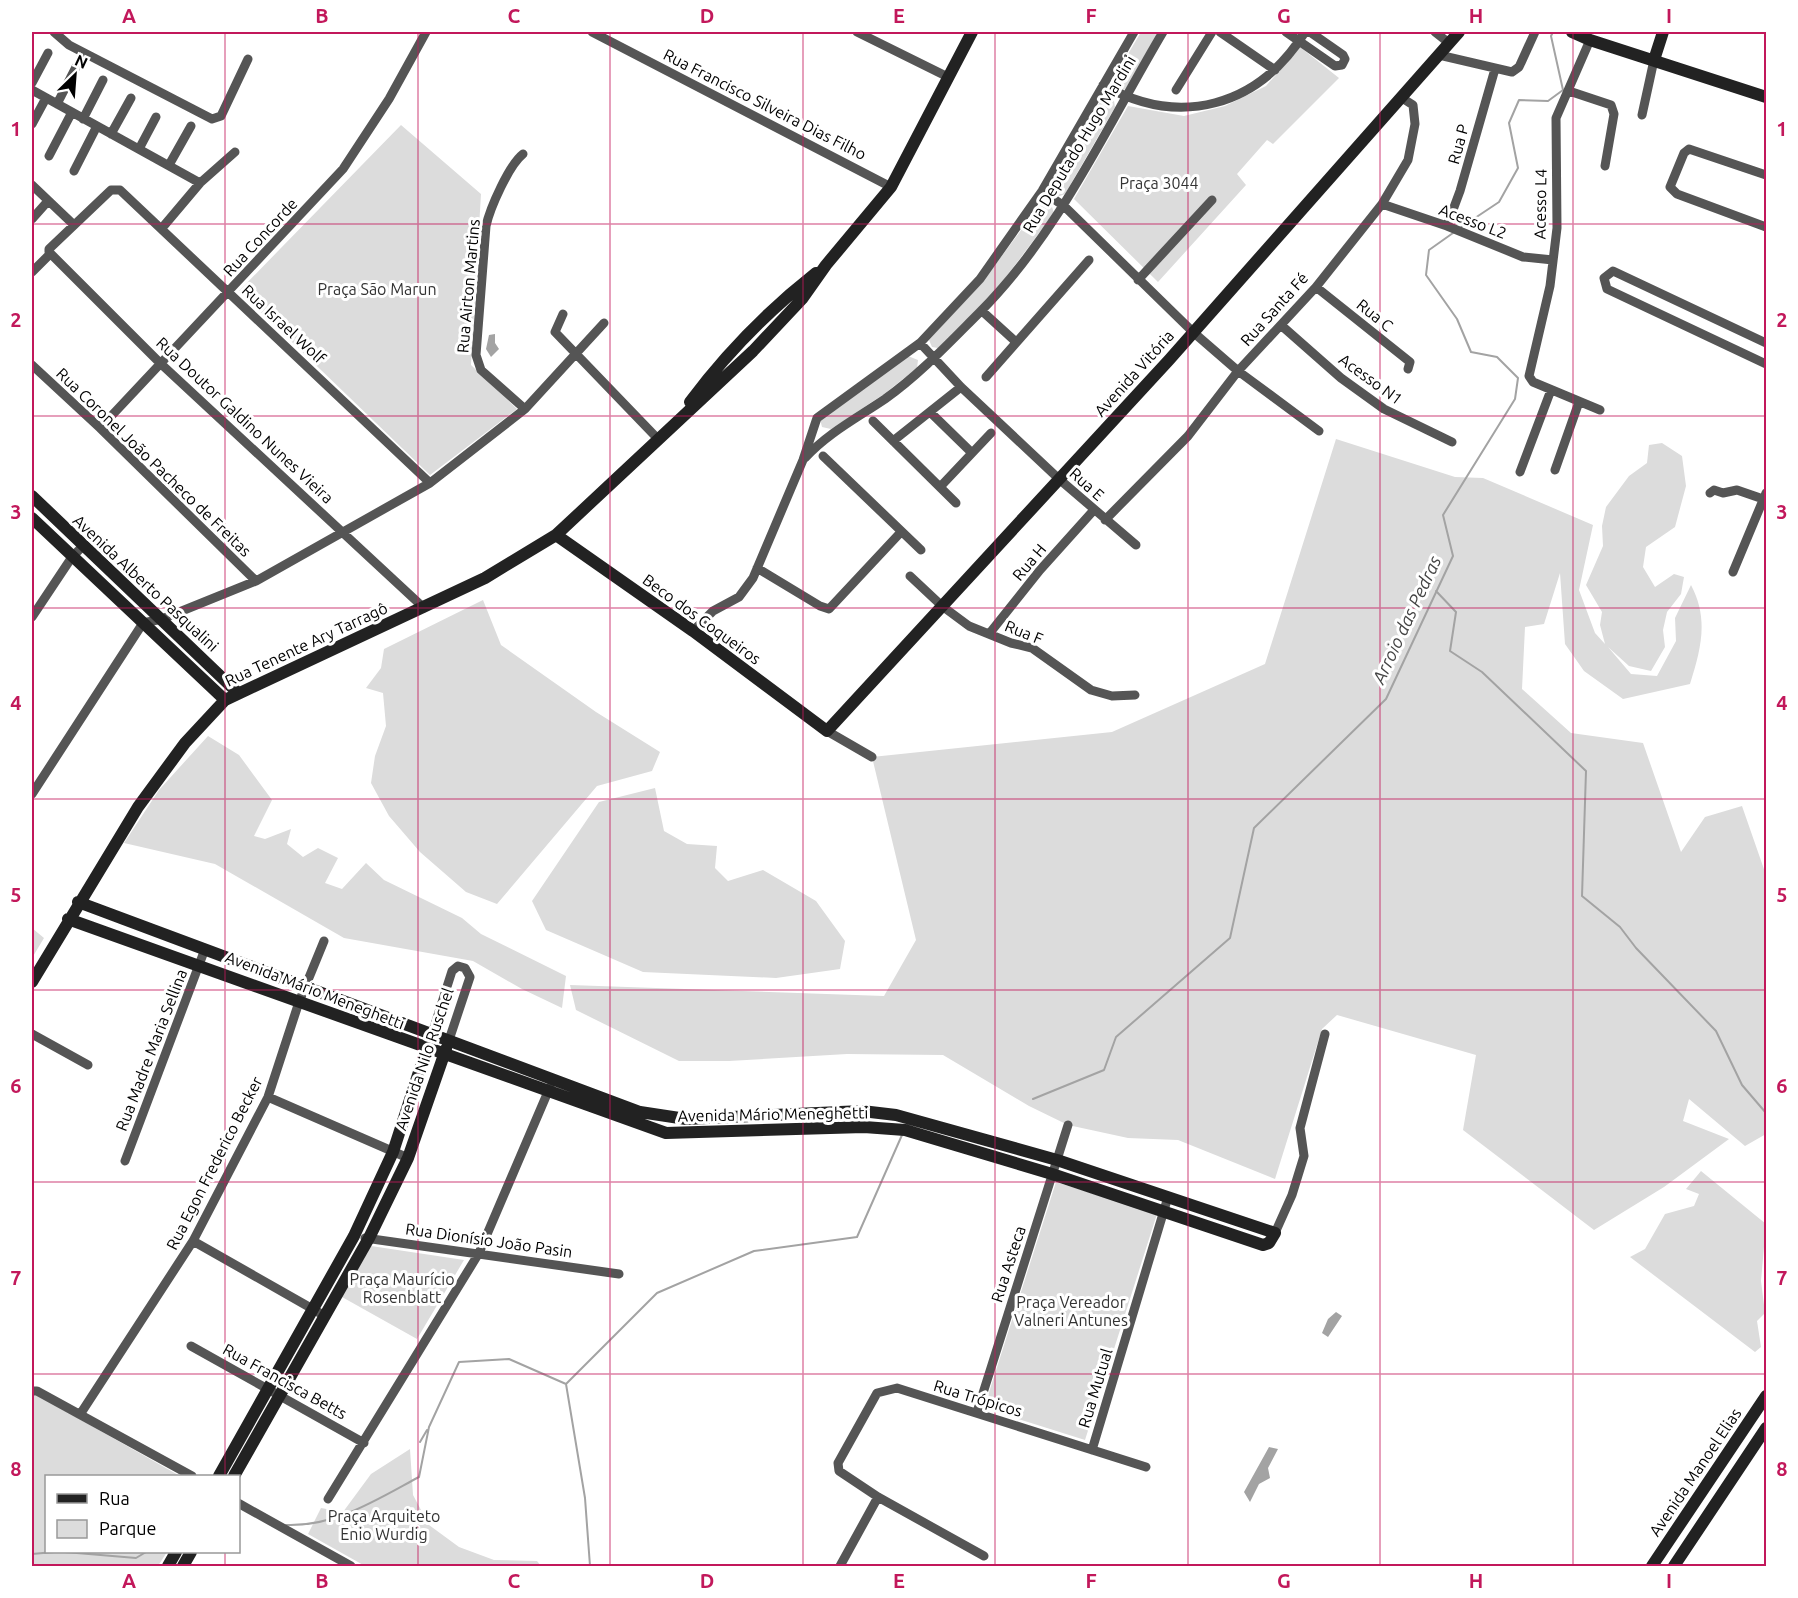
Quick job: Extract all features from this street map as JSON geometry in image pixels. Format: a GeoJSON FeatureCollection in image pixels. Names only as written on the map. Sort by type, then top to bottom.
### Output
{"type":"FeatureCollection","features":[{"type":"Feature","properties":{"kind":"street"},"geometry":{"type":"LineString","coordinates":[[54,32],[69,45],[212,119],[221,116],[248,59]]}},
{"type":"Feature","properties":{"kind":"street","name":"Rua Concorde"},"geometry":{"type":"LineString","coordinates":[[416,47],[417,32]]}},
{"type":"Feature","properties":{"kind":"street","name":"Rua Concorde"},"geometry":{"type":"LineString","coordinates":[[100,428],[343,169],[389,99],[426,32]]}},
{"type":"Feature","properties":{"kind":"street","name":"Rua Francisco Silveira Dias Filho"},"geometry":{"type":"LineString","coordinates":[[592,32],[891,187]]}},
{"type":"Feature","properties":{"kind":"street"},"geometry":{"type":"LineString","coordinates":[[857,32],[948,77]]}},
{"type":"Feature","properties":{"kind":"street","name":"Rua Tenente Ary Tarragô"},"geometry":{"type":"LineString","coordinates":[[32,982],[78,902],[138,807],[185,743],[225,700],[485,578],[556,535],[677,420],[720,383],[802,299],[826,265],[891,187],[972,32]]}},
{"type":"Feature","properties":{"kind":"street","name":"Rua Deputado Hugo Mardini"},"geometry":{"type":"LineString","coordinates":[[693,631],[713,611],[739,597],[753,578],[803,460],[815,420],[828,408],[920,343],[980,279],[1042,190],[1134,32]]}},
{"type":"Feature","properties":{"kind":"street","name":"Rua Deputado Hugo Mardini"},"geometry":{"type":"LineString","coordinates":[[803,460],[829,435],[885,399],[933,358],[981,311],[1030,257],[1064,206],[1163,32]]}},
{"type":"Feature","properties":{"kind":"street"},"geometry":{"type":"LineString","coordinates":[[1176,90],[1212,32]]}},
{"type":"Feature","properties":{"kind":"street"},"geometry":{"type":"LineString","coordinates":[[1220,32],[1275,70]]}},
{"type":"Feature","properties":{"kind":"street"},"geometry":{"type":"LineString","coordinates":[[1286,32],[1335,66],[1342,65],[1346,59],[1344,55],[1310,32]]}},
{"type":"Feature","properties":{"kind":"street"},"geometry":{"type":"LineString","coordinates":[[1102,85],[1124,97],[1162,106],[1199,107],[1237,95],[1275,70],[1305,32]]}},
{"type":"Feature","properties":{"kind":"street"},"geometry":{"type":"LineString","coordinates":[[1434,32],[1449,43]]}},
{"type":"Feature","properties":{"kind":"street","name":"Avenida Vitória"},"geometry":{"type":"LineString","coordinates":[[827,731],[1193,332],[1335,169],[1402,98],[1459,32]]}},
{"type":"Feature","properties":{"kind":"street"},"geometry":{"type":"LineString","coordinates":[[1439,55],[1509,72],[1517,69],[1535,32]]}},
{"type":"Feature","properties":{"kind":"street"},"geometry":{"type":"LineString","coordinates":[[1572,32],[1590,40],[1767,98]]}},
{"type":"Feature","properties":{"kind":"street"},"geometry":{"type":"LineString","coordinates":[[1642,116],[1654,60],[1663,32]]}},
{"type":"Feature","properties":{"kind":"street","name":"Acesso L4"},"geometry":{"type":"LineString","coordinates":[[1551,390],[1533,382],[1529,374],[1553,260],[1557,228],[1556,118],[1590,40]]}},
{"type":"Feature","properties":{"kind":"street"},"geometry":{"type":"LineString","coordinates":[[32,83],[48,53]]}},
{"type":"Feature","properties":{"kind":"street"},"geometry":{"type":"LineString","coordinates":[[57,104],[76,67]]}},
{"type":"Feature","properties":{"kind":"street","name":"Rua P"},"geometry":{"type":"LineString","coordinates":[[1447,226],[1460,191],[1495,69]]}},
{"type":"Feature","properties":{"kind":"street"},"geometry":{"type":"LineString","coordinates":[[83,119],[103,80]]}},
{"type":"Feature","properties":{"kind":"street"},"geometry":{"type":"LineString","coordinates":[[32,90],[200,183]]}},
{"type":"Feature","properties":{"kind":"street"},"geometry":{"type":"LineString","coordinates":[[1569,91],[1611,105],[1614,114],[1605,166]]}},
{"type":"Feature","properties":{"kind":"street"},"geometry":{"type":"LineString","coordinates":[[32,124],[46,98]]}},
{"type":"Feature","properties":{"kind":"street"},"geometry":{"type":"LineString","coordinates":[[111,134],[131,98]]}},
{"type":"Feature","properties":{"kind":"street","name":"Rua Santa Fé"},"geometry":{"type":"LineString","coordinates":[[1105,520],[1188,436],[1238,371],[1316,287],[1382,204],[1402,173],[1413,141],[1413,105],[1402,98]]}},
{"type":"Feature","properties":{"kind":"street"},"geometry":{"type":"LineString","coordinates":[[49,156],[72,112]]}},
{"type":"Feature","properties":{"kind":"street"},"geometry":{"type":"LineString","coordinates":[[139,149],[156,117]]}},
{"type":"Feature","properties":{"kind":"street"},"geometry":{"type":"LineString","coordinates":[[74,171],[97,126]]}},
{"type":"Feature","properties":{"kind":"street"},"geometry":{"type":"LineString","coordinates":[[169,165],[191,126]]}},
{"type":"Feature","properties":{"kind":"street"},"geometry":{"type":"LineString","coordinates":[[1767,175],[1689,149],[1684,153],[1671,183],[1671,189],[1677,194],[1767,227]]}},
{"type":"Feature","properties":{"kind":"street"},"geometry":{"type":"LineString","coordinates":[[162,228],[200,183],[235,152]]}},
{"type":"Feature","properties":{"kind":"street","name":"Rua Airton Martins"},"geometry":{"type":"LineString","coordinates":[[523,154],[515,161],[486,226],[476,356],[481,370],[525,409]]}},
{"type":"Feature","properties":{"kind":"street"},"geometry":{"type":"LineString","coordinates":[[32,186],[74,225],[32,272]]}},
{"type":"Feature","properties":{"kind":"street","name":"Rua Israel Wolf"},"geometry":{"type":"LineString","coordinates":[[74,225],[116,189],[162,228],[430,483]]}},
{"type":"Feature","properties":{"kind":"street"},"geometry":{"type":"LineString","coordinates":[[1042,190],[1064,206],[1193,332],[1238,371],[1319,431]]}},
{"type":"Feature","properties":{"kind":"street"},"geometry":{"type":"LineString","coordinates":[[1138,280],[1212,200]]}},
{"type":"Feature","properties":{"kind":"street"},"geometry":{"type":"LineString","coordinates":[[32,219],[48,201]]}},
{"type":"Feature","properties":{"kind":"street","name":"Acesso L2"},"geometry":{"type":"LineString","coordinates":[[1382,204],[1447,226],[1523,257],[1553,260]]}},
{"type":"Feature","properties":{"kind":"street","name":"Rua Doutor Galdino Nunes Vieira"},"geometry":{"type":"LineString","coordinates":[[49,252],[160,363],[424,608]]}},
{"type":"Feature","properties":{"kind":"street"},"geometry":{"type":"LineString","coordinates":[[986,377],[1089,260]]}},
{"type":"Feature","properties":{"kind":"street"},"geometry":{"type":"LineString","coordinates":[[1767,343],[1613,271],[1604,278],[1607,289],[1767,364]]}},
{"type":"Feature","properties":{"kind":"street","name":"Rua C"},"geometry":{"type":"LineString","coordinates":[[1316,287],[1410,362],[1408,369]]}},
{"type":"Feature","properties":{"kind":"street"},"geometry":{"type":"LineString","coordinates":[[981,311],[1016,342]]}},
{"type":"Feature","properties":{"kind":"street"},"geometry":{"type":"LineString","coordinates":[[563,314],[554,331],[658,439]]}},
{"type":"Feature","properties":{"kind":"street"},"geometry":{"type":"LineString","coordinates":[[32,794],[143,623],[162,619],[256,581],[430,483],[525,409],[604,323]]}},
{"type":"Feature","properties":{"kind":"street","name":"Acesso N1"},"geometry":{"type":"LineString","coordinates":[[1282,326],[1341,378],[1384,409],[1452,442]]}},
{"type":"Feature","properties":{"kind":"street","name":"Rua E"},"geometry":{"type":"LineString","coordinates":[[920,343],[961,387],[1093,511],[1136,545]]}},
{"type":"Feature","properties":{"kind":"street","name":"Rua Coronel João Pacheco de Freitas"},"geometry":{"type":"LineString","coordinates":[[32,365],[100,428],[256,581]]}},
{"type":"Feature","properties":{"kind":"street"},"geometry":{"type":"LineString","coordinates":[[893,441],[961,387]]}},
{"type":"Feature","properties":{"kind":"street"},"geometry":{"type":"LineString","coordinates":[[1520,472],[1551,390],[1600,410]]}},
{"type":"Feature","properties":{"kind":"street"},"geometry":{"type":"LineString","coordinates":[[1554,470],[1579,402]]}},
{"type":"Feature","properties":{"kind":"street"},"geometry":{"type":"LineString","coordinates":[[930,412],[971,452]]}},
{"type":"Feature","properties":{"kind":"street"},"geometry":{"type":"LineString","coordinates":[[815,420],[818,432],[829,435]]}},
{"type":"Feature","properties":{"kind":"street"},"geometry":{"type":"LineString","coordinates":[[873,421],[956,503]]}},
{"type":"Feature","properties":{"kind":"street"},"geometry":{"type":"LineString","coordinates":[[939,487],[991,433]]}},
{"type":"Feature","properties":{"kind":"street"},"geometry":{"type":"LineString","coordinates":[[823,456],[921,550]]}},
{"type":"Feature","properties":{"kind":"street"},"geometry":{"type":"LineString","coordinates":[[1710,493],[1714,490],[1723,493],[1737,490],[1766,497],[1734,572]]}},
{"type":"Feature","properties":{"kind":"street","name":"Avenida Alberto Pasqualini"},"geometry":{"type":"LineString","coordinates":[[32,496],[238,693]]}},
{"type":"Feature","properties":{"kind":"street","name":"Rua H"},"geometry":{"type":"LineString","coordinates":[[989,634],[1040,570],[1093,511]]}},
{"type":"Feature","properties":{"kind":"street","name":"Avenida Alberto Pasqualini"},"geometry":{"type":"LineString","coordinates":[[32,518],[225,700]]}},
{"type":"Feature","properties":{"kind":"street"},"geometry":{"type":"LineString","coordinates":[[757,568],[820,606],[829,609],[901,531]]}},
{"type":"Feature","properties":{"kind":"street","name":"Beco dos Coqueiros"},"geometry":{"type":"LineString","coordinates":[[556,535],[693,631],[827,731]]}},
{"type":"Feature","properties":{"kind":"street"},"geometry":{"type":"LineString","coordinates":[[32,617],[72,557],[83,546]]}},
{"type":"Feature","properties":{"kind":"street","name":"Rua F"},"geometry":{"type":"LineString","coordinates":[[910,576],[942,606],[969,626],[1032,648],[1077,683],[1091,690],[1112,696],[1135,695]]}},
{"type":"Feature","properties":{"kind":"street"},"geometry":{"type":"LineString","coordinates":[[827,731],[872,757]]}},
{"type":"Feature","properties":{"kind":"street","name":"Avenida Mário Meneghetti"},"geometry":{"type":"LineString","coordinates":[[68,919],[200,964],[427,1049],[666,1133],[864,1126],[894,1129],[1052,1174],[1263,1245],[1269,1243],[1275,1233],[1057,1161],[896,1115],[862,1111],[686,1119],[640,1112],[78,902]]}},
{"type":"Feature","properties":{"kind":"street","name":"Rua Egon Frederico Becker"},"geometry":{"type":"LineString","coordinates":[[81,1413],[193,1241],[268,1097],[299,1002],[324,941]]}},
{"type":"Feature","properties":{"kind":"street","name":"Rua Madre Maria Sellina"},"geometry":{"type":"LineString","coordinates":[[125,1161],[205,950]]}},
{"type":"Feature","properties":{"kind":"street","name":"Avenida Nilo Ruschel"},"geometry":{"type":"LineString","coordinates":[[220,1475],[354,1236],[393,1152],[452,971],[458,966],[465,968],[470,977],[408,1158],[369,1238],[235,1475]]}},
{"type":"Feature","properties":{"kind":"street"},"geometry":{"type":"LineString","coordinates":[[32,1034],[88,1065]]}},
{"type":"Feature","properties":{"kind":"street"},"geometry":{"type":"LineString","coordinates":[[1275,1233],[1292,1194],[1304,1156],[1300,1128],[1325,1034]]}},
{"type":"Feature","properties":{"kind":"street"},"geometry":{"type":"LineString","coordinates":[[328,1499],[479,1253],[553,1079]]}},
{"type":"Feature","properties":{"kind":"street"},"geometry":{"type":"LineString","coordinates":[[268,1097],[408,1158]]}},
{"type":"Feature","properties":{"kind":"street"},"geometry":{"type":"LineString","coordinates":[[781,1114],[781,1129]]}},
{"type":"Feature","properties":{"kind":"street"},"geometry":{"type":"LineString","coordinates":[[894,1129],[896,1115]]}},
{"type":"Feature","properties":{"kind":"street"},"geometry":{"type":"LineString","coordinates":[[666,1133],[670,1116]]}},
{"type":"Feature","properties":{"kind":"street","name":"Rua Asteca"},"geometry":{"type":"LineString","coordinates":[[976,1412],[1068,1125]]}},
{"type":"Feature","properties":{"kind":"street","name":"Rua Mutual"},"geometry":{"type":"LineString","coordinates":[[1092,1450],[1168,1197]]}},
{"type":"Feature","properties":{"kind":"street","name":"Rua Dionísio João Pasin"},"geometry":{"type":"LineString","coordinates":[[354,1236],[619,1274]]}},
{"type":"Feature","properties":{"kind":"street"},"geometry":{"type":"LineString","coordinates":[[193,1241],[325,1316]]}},
{"type":"Feature","properties":{"kind":"street","name":"Rua Francisca Betts"},"geometry":{"type":"LineString","coordinates":[[191,1346],[364,1443]]}},
{"type":"Feature","properties":{"kind":"street","name":"Rua Trópicos"},"geometry":{"type":"LineString","coordinates":[[878,1497],[839,1471],[838,1463],[877,1393],[897,1388],[1146,1467]]}},
{"type":"Feature","properties":{"kind":"street"},"geometry":{"type":"LineString","coordinates":[[32,1391],[37,1390],[81,1413],[190,1475]]}},
{"type":"Feature","properties":{"kind":"street","name":"Avenida Manoel Elias"},"geometry":{"type":"LineString","coordinates":[[1652,1566],[1766,1400]]}},
{"type":"Feature","properties":{"kind":"street"},"geometry":{"type":"LineString","coordinates":[[1674,1566],[1767,1428]]}},
{"type":"Feature","properties":{"kind":"street"},"geometry":{"type":"LineString","coordinates":[[840,1566],[878,1497],[984,1556]]}},
{"type":"Feature","properties":{"kind":"street"},"geometry":{"type":"LineString","coordinates":[[240,1504],[351,1566]]}},
{"type":"Feature","properties":{"kind":"street"},"geometry":{"type":"LineString","coordinates":[[168,1566],[176,1553]]}},
{"type":"Feature","properties":{"kind":"green space"},"geometry":{"type":"Polygon","coordinates":[[[1141,32],[1158,32],[1126,88],[1124,90],[1113,87],[1112,81],[1141,32]]]}},
{"type":"Feature","properties":{"kind":"green space","name":"Praça 3044"},"geometry":{"type":"Polygon","coordinates":[[[1300,47],[1339,78],[1273,144],[1267,140],[1237,174],[1246,185],[1158,282],[1074,199],[1128,106],[1184,116],[1225,106],[1266,86],[1300,47]]]}},
{"type":"Feature","properties":{"kind":"green space"},"geometry":{"type":"Polygon","coordinates":[[[1106,97],[1114,101],[1115,107],[1065,194],[1057,197],[1052,193],[1052,187],[1101,100],[1106,97]]]}},
{"type":"Feature","properties":{"kind":"green space","name":"Praça São Marun"},"geometry":{"type":"Polygon","coordinates":[[[401,125],[481,194],[471,365],[517,409],[430,475],[239,291],[401,125]]]}},
{"type":"Feature","properties":{"kind":"green space"},"geometry":{"type":"Polygon","coordinates":[[[1047,204],[1052,207],[1054,213],[994,293],[938,348],[932,347],[929,340],[987,276],[1039,206],[1047,204]]]}},
{"type":"Feature","properties":{"kind":"green space"},"geometry":{"type":"Polygon","coordinates":[[[908,356],[918,360],[917,368],[884,394],[831,429],[822,427],[820,419],[908,356]]]}},
{"type":"Feature","properties":{"kind":"green space"},"geometry":{"type":"Polygon","coordinates":[[[1336,439],[1455,477],[1483,478],[1593,525],[1579,590],[1595,633],[1605,644],[1600,625],[1602,612],[1586,585],[1603,546],[1602,526],[1606,507],[1629,476],[1647,463],[1649,445],[1662,443],[1682,456],[1686,486],[1675,527],[1646,547],[1643,567],[1655,587],[1674,574],[1684,577],[1681,594],[1667,612],[1663,630],[1665,647],[1651,671],[1629,666],[1608,647],[1631,674],[1657,676],[1676,641],[1675,618],[1691,585],[1700,610],[1701,634],[1690,684],[1623,699],[1584,671],[1565,644],[1560,573],[1544,624],[1525,627],[1522,689],[1571,733],[1643,743],[1681,852],[1705,817],[1742,806],[1766,875],[1766,1134],[1745,1146],[1689,1099],[1683,1121],[1729,1139],[1664,1187],[1594,1230],[1463,1130],[1476,1055],[1337,1015],[1322,1029],[1275,1179],[1178,1140],[1128,1138],[1068,1125],[1029,1106],[943,1055],[847,1054],[729,1061],[679,1061],[576,1010],[570,985],[884,996],[916,940],[872,757],[1112,732],[1265,664],[1336,439]]]}},
{"type":"Feature","properties":{"kind":"green space"},"geometry":{"type":"Polygon","coordinates":[[[483,600],[501,645],[596,712],[660,752],[652,771],[597,786],[497,904],[466,892],[420,852],[389,816],[371,783],[375,756],[386,726],[383,693],[366,688],[381,668],[384,649],[483,600]]]}},
{"type":"Feature","properties":{"kind":"green space"},"geometry":{"type":"Polygon","coordinates":[[[208,736],[239,755],[272,800],[254,836],[265,839],[291,829],[287,844],[303,857],[318,848],[338,858],[325,883],[342,889],[366,863],[384,880],[462,918],[481,934],[566,976],[562,1008],[522,989],[473,961],[344,938],[215,864],[124,843],[159,790],[208,736]]]}},
{"type":"Feature","properties":{"kind":"green space"},"geometry":{"type":"Polygon","coordinates":[[[655,788],[664,831],[687,844],[717,846],[715,868],[728,881],[763,870],[816,901],[845,941],[840,969],[776,978],[643,972],[546,930],[532,901],[599,802],[655,788]]]}},
{"type":"Feature","properties":{"kind":"green space"},"geometry":{"type":"Polygon","coordinates":[[[32,928],[44,938],[32,958],[32,928]]]}},
{"type":"Feature","properties":{"kind":"green space"},"geometry":{"type":"Polygon","coordinates":[[[1701,1171],[1766,1224],[1761,1281],[1765,1313],[1757,1321],[1761,1347],[1755,1352],[1630,1257],[1645,1249],[1665,1214],[1694,1206],[1699,1194],[1686,1189],[1701,1171]]]}},
{"type":"Feature","properties":{"kind":"green space","name":"Praça Vereador Valneri Antunes"},"geometry":{"type":"Polygon","coordinates":[[[1056,1182],[1157,1214],[1085,1440],[984,1408],[1056,1182]]]}},
{"type":"Feature","properties":{"kind":"green space","name":"Praça Maurício Rosenblatt"},"geometry":{"type":"Polygon","coordinates":[[[371,1246],[464,1260],[417,1339],[342,1297],[371,1246]]]}},
{"type":"Feature","properties":{"kind":"green space"},"geometry":{"type":"Polygon","coordinates":[[[37,1395],[178,1475],[45,1475],[45,1553],[166,1553],[158,1566],[32,1566],[32,1396],[37,1395]]]}},
{"type":"Feature","properties":{"kind":"green space","name":"Praça Arquiteto Enio Wurdig"},"geometry":{"type":"Polygon","coordinates":[[[410,1449],[413,1495],[429,1525],[459,1547],[494,1560],[537,1561],[541,1566],[365,1566],[308,1534],[321,1508],[343,1512],[371,1474],[410,1449]]]}},
{"type":"Feature","properties":{"kind":"shaded area"},"geometry":{"type":"Polygon","coordinates":[[[495,334],[495,343],[499,349],[491,357],[486,349],[489,335],[495,334]]]}},
{"type":"Feature","properties":{"kind":"shaded area"},"geometry":{"type":"Polygon","coordinates":[[[1336,1312],[1342,1316],[1328,1337],[1322,1333],[1328,1319],[1336,1312]]]}},
{"type":"Feature","properties":{"kind":"shaded area"},"geometry":{"type":"Polygon","coordinates":[[[1269,1447],[1278,1449],[1268,1468],[1270,1478],[1259,1484],[1250,1502],[1244,1492],[1269,1447]]]}},
{"type":"Feature","properties":{"kind":"waterway","name":"Arroio das Pedras"},"geometry":{"type":"LineString","coordinates":[[1460,228],[1499,202],[1518,168],[1509,123],[1519,100],[1548,101],[1563,90],[1551,36],[1553,32]]}},
{"type":"Feature","properties":{"kind":"waterway","name":"Arroio das Pedras"},"geometry":{"type":"LineString","coordinates":[[1033,1099],[1104,1070],[1116,1037],[1230,938],[1254,828],[1386,699],[1453,556],[1443,515],[1515,399],[1518,378],[1497,357],[1471,352],[1457,319],[1426,275],[1429,250],[1453,233]]}},
{"type":"Feature","properties":{"kind":"waterway"},"geometry":{"type":"LineString","coordinates":[[1436,591],[1456,612],[1450,651],[1482,672],[1586,771],[1582,896],[1620,927],[1636,948],[1716,1031],[1742,1085],[1766,1113]]}},
{"type":"Feature","properties":{"kind":"waterway","name":"Arroio das Pedras"},"geometry":{"type":"LineString","coordinates":[[566,1384],[657,1293],[754,1251],[857,1237],[902,1135]]}},
{"type":"Feature","properties":{"kind":"waterway","name":"Arroio das Pedras"},"geometry":{"type":"LineString","coordinates":[[286,1525],[322,1521],[339,1516],[372,1502],[419,1477],[429,1427],[459,1362],[509,1359],[566,1384]]}},
{"type":"Feature","properties":{"kind":"waterway"},"geometry":{"type":"LineString","coordinates":[[566,1384],[585,1498],[590,1566]]}},
{"type":"Feature","properties":{"kind":"waterway","name":"Arroio das Pedras"},"geometry":{"type":"LineString","coordinates":[[420,1442],[427,1430]]}},
{"type":"Feature","properties":{"kind":"waterway","name":"Arroio das Pedras"},"geometry":{"type":"LineString","coordinates":[[32,1554],[45,1553]]}},
{"type":"Feature","properties":{"kind":"waterway","name":"Arroio das Pedras"},"geometry":{"type":"LineString","coordinates":[[77,1553],[136,1558],[144,1553]]}}]}
